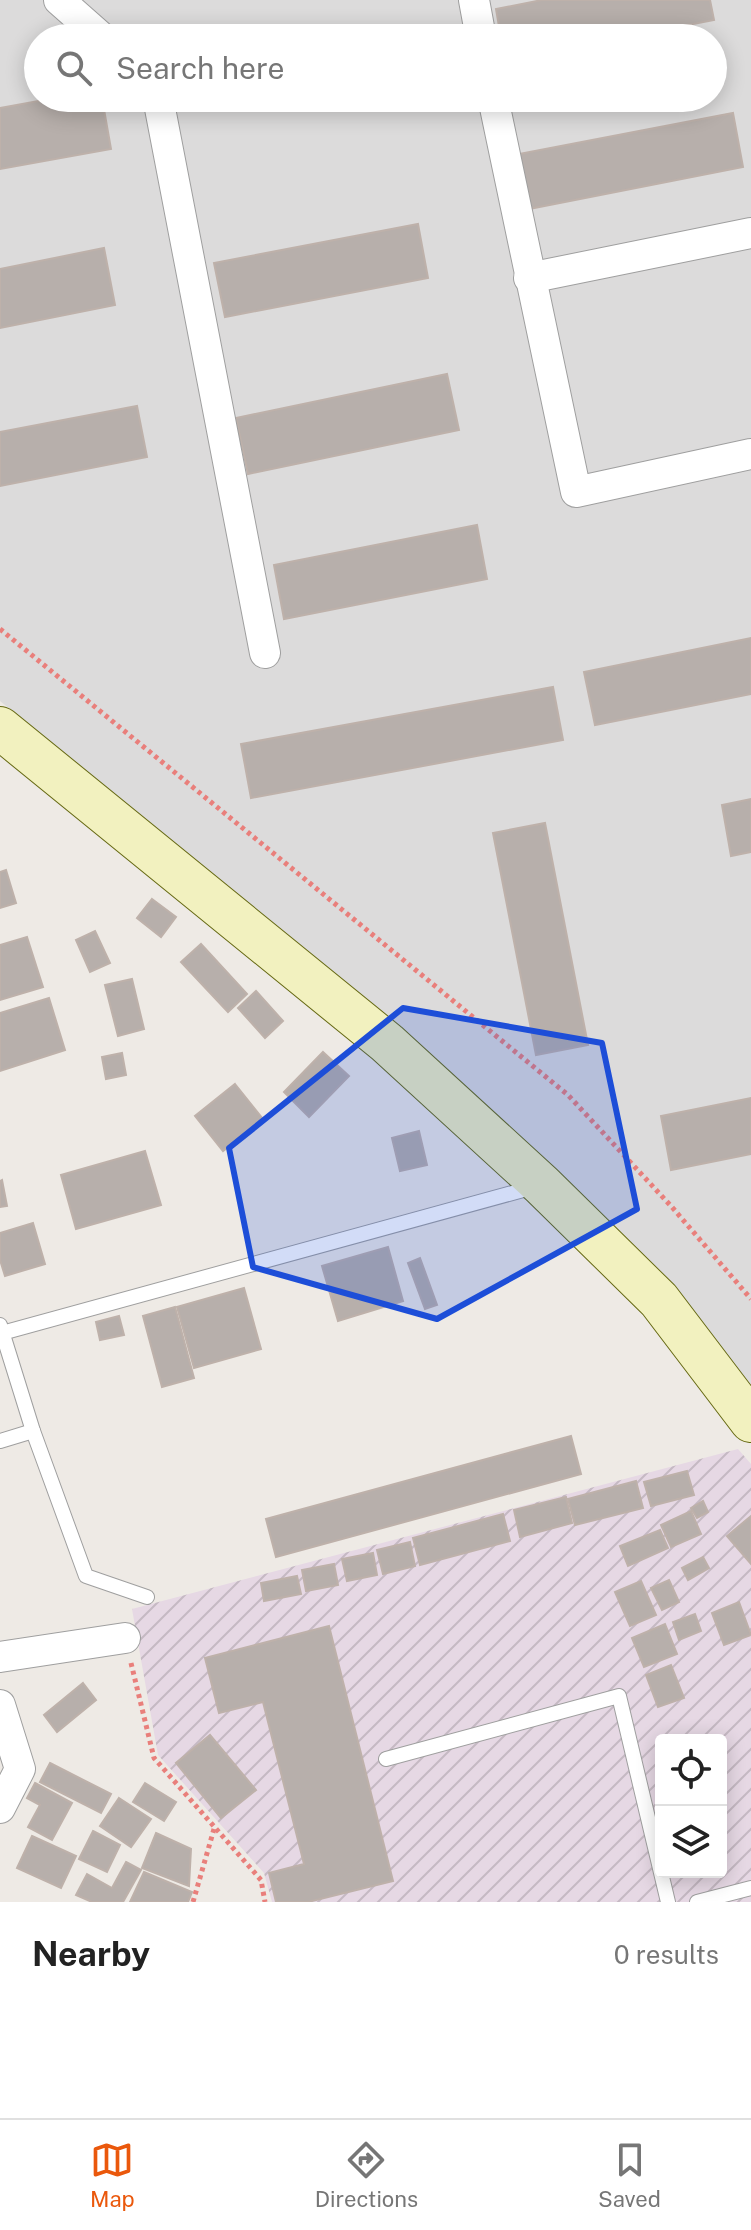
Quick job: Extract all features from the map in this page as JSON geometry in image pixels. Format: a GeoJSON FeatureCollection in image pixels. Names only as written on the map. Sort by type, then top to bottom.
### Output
{"type":"FeatureCollection","features":[{"type":"Feature","properties":{"kind":"main road"},"geometry":{"type":"LineString","coordinates":[[0,701],[394,1021],[534,1149],[669,1281],[751,1389]]}},
{"type":"Feature","properties":{"kind":"main road"},"geometry":{"type":"LineString","coordinates":[[8,743],[387,1043],[542,1185],[659,1300],[751,1421]]}},
{"type":"Feature","properties":{"kind":"street"},"geometry":{"type":"LineString","coordinates":[[59,0],[86,24]]}},
{"type":"Feature","properties":{"kind":"street"},"geometry":{"type":"LineString","coordinates":[[474,0],[478,24]]}},
{"type":"Feature","properties":{"kind":"street"},"geometry":{"type":"LineString","coordinates":[[161,112],[265,653]]}},
{"type":"Feature","properties":{"kind":"street"},"geometry":{"type":"LineString","coordinates":[[496,112],[576,492],[751,454]]}},
{"type":"Feature","properties":{"kind":"street"},"geometry":{"type":"LineString","coordinates":[[529,278],[751,233]]}},
{"type":"Feature","properties":{"kind":"street"},"geometry":{"type":"LineString","coordinates":[[0,1657],[125,1638]]}},
{"type":"Feature","properties":{"kind":"street"},"geometry":{"type":"LineString","coordinates":[[0,1705],[20,1769],[0,1808]]}},
{"type":"Feature","properties":{"kind":"lane"},"geometry":{"type":"LineString","coordinates":[[147,1597],[86,1576],[33,1431],[1,1329],[542,1185]]}},
{"type":"Feature","properties":{"kind":"lane"},"geometry":{"type":"LineString","coordinates":[[0,1441],[33,1431]]}},
{"type":"Feature","properties":{"kind":"lane"},"geometry":{"type":"LineString","coordinates":[[386,1759],[619,1696],[668,1902]]}},
{"type":"Feature","properties":{"kind":"lane"},"geometry":{"type":"LineString","coordinates":[[697,1902],[751,1888]]}},
{"type":"Feature","properties":{"kind":"path"},"geometry":{"type":"LineString","coordinates":[[0,629],[568,1095],[671,1206],[751,1299]]}},
{"type":"Feature","properties":{"kind":"path"},"geometry":{"type":"LineString","coordinates":[[125,1638],[154,1758],[261,1880],[265,1902]]}},
{"type":"Feature","properties":{"kind":"path"},"geometry":{"type":"LineString","coordinates":[[193,1902],[214,1829]]}},
{"type":"Feature","properties":{"kind":"highlighted area"},"geometry":{"type":"Polygon","coordinates":[[[403,1008],[602,1043],[637,1209],[437,1319],[253,1267],[229,1148],[403,1008]]]}},
{"type":"Feature","properties":{"kind":"shaded area"},"geometry":{"type":"Polygon","coordinates":[[[0,0],[751,0],[751,1389],[669,1281],[534,1149],[394,1021],[0,701],[0,0]]]}},
{"type":"Feature","properties":{"kind":"shaded area"},"geometry":{"type":"Polygon","coordinates":[[[738,1449],[751,1464],[751,1902],[272,1902],[264,1873],[158,1755],[132,1609],[738,1449]]]}},
{"type":"Feature","properties":{"kind":"building"},"geometry":{"type":"Polygon","coordinates":[[[542,0],[710,0],[714,20],[693,24],[499,24],[496,9],[542,0]]]}},
{"type":"Feature","properties":{"kind":"building"},"geometry":{"type":"Polygon","coordinates":[[[24,104],[24,112],[104,112],[111,149],[0,169],[0,108],[24,104]]]}},
{"type":"Feature","properties":{"kind":"building"},"geometry":{"type":"Polygon","coordinates":[[[733,113],[743,167],[529,209],[519,154],[733,113]]]}},
{"type":"Feature","properties":{"kind":"building"},"geometry":{"type":"Polygon","coordinates":[[[418,224],[428,278],[225,317],[214,263],[418,224]]]}},
{"type":"Feature","properties":{"kind":"building"},"geometry":{"type":"Polygon","coordinates":[[[104,248],[115,305],[0,328],[0,269],[104,248]]]}},
{"type":"Feature","properties":{"kind":"building"},"geometry":{"type":"Polygon","coordinates":[[[447,374],[459,430],[248,474],[236,418],[447,374]]]}},
{"type":"Feature","properties":{"kind":"building"},"geometry":{"type":"Polygon","coordinates":[[[137,406],[147,457],[0,486],[0,432],[137,406]]]}},
{"type":"Feature","properties":{"kind":"building"},"geometry":{"type":"Polygon","coordinates":[[[477,525],[487,579],[284,619],[274,565],[477,525]]]}},
{"type":"Feature","properties":{"kind":"building"},"geometry":{"type":"Polygon","coordinates":[[[751,638],[751,694],[595,725],[584,672],[751,638]]]}},
{"type":"Feature","properties":{"kind":"building"},"geometry":{"type":"Polygon","coordinates":[[[553,687],[563,740],[251,798],[241,744],[553,687]]]}},
{"type":"Feature","properties":{"kind":"building"},"geometry":{"type":"Polygon","coordinates":[[[751,799],[751,852],[731,856],[722,805],[751,799]]]}},
{"type":"Feature","properties":{"kind":"building"},"geometry":{"type":"Polygon","coordinates":[[[545,823],[588,1045],[536,1055],[493,833],[545,823]]]}},
{"type":"Feature","properties":{"kind":"building"},"geometry":{"type":"Polygon","coordinates":[[[6,870],[16,903],[0,908],[0,872],[6,870]]]}},
{"type":"Feature","properties":{"kind":"building"},"geometry":{"type":"Polygon","coordinates":[[[152,899],[176,917],[161,937],[137,918],[152,899]]]}},
{"type":"Feature","properties":{"kind":"building"},"geometry":{"type":"Polygon","coordinates":[[[95,931],[110,963],[90,972],[76,940],[95,931]]]}},
{"type":"Feature","properties":{"kind":"building"},"geometry":{"type":"Polygon","coordinates":[[[27,937],[43,987],[0,1000],[0,945],[27,937]]]}},
{"type":"Feature","properties":{"kind":"building"},"geometry":{"type":"Polygon","coordinates":[[[201,944],[247,994],[228,1012],[181,962],[201,944]]]}},
{"type":"Feature","properties":{"kind":"building"},"geometry":{"type":"Polygon","coordinates":[[[132,979],[144,1029],[118,1036],[105,985],[132,979]]]}},
{"type":"Feature","properties":{"kind":"building"},"geometry":{"type":"Polygon","coordinates":[[[256,991],[283,1021],[265,1038],[238,1008],[256,991]]]}},
{"type":"Feature","properties":{"kind":"building"},"geometry":{"type":"Polygon","coordinates":[[[49,998],[65,1050],[0,1071],[0,1013],[49,998]]]}},
{"type":"Feature","properties":{"kind":"building"},"geometry":{"type":"Polygon","coordinates":[[[323,1052],[349,1076],[309,1117],[284,1092],[323,1052]]]}},
{"type":"Feature","properties":{"kind":"building"},"geometry":{"type":"Polygon","coordinates":[[[122,1053],[126,1075],[106,1079],[102,1057],[122,1053]]]}},
{"type":"Feature","properties":{"kind":"building"},"geometry":{"type":"Polygon","coordinates":[[[235,1084],[263,1119],[223,1151],[195,1116],[235,1084]]]}},
{"type":"Feature","properties":{"kind":"building"},"geometry":{"type":"Polygon","coordinates":[[[751,1098],[751,1154],[671,1170],[661,1116],[751,1098]]]}},
{"type":"Feature","properties":{"kind":"building"},"geometry":{"type":"Polygon","coordinates":[[[419,1131],[427,1165],[400,1171],[392,1138],[419,1131]]]}},
{"type":"Feature","properties":{"kind":"building"},"geometry":{"type":"Polygon","coordinates":[[[145,1151],[161,1205],[76,1229],[61,1175],[145,1151]]]}},
{"type":"Feature","properties":{"kind":"building"},"geometry":{"type":"Polygon","coordinates":[[[0,1181],[7,1206],[0,1207],[0,1181]]]}},
{"type":"Feature","properties":{"kind":"building"},"geometry":{"type":"Polygon","coordinates":[[[33,1223],[45,1264],[5,1276],[0,1260],[0,1233],[33,1223]]]}},
{"type":"Feature","properties":{"kind":"building"},"geometry":{"type":"Polygon","coordinates":[[[388,1247],[403,1301],[338,1321],[322,1266],[388,1247]]]}},
{"type":"Feature","properties":{"kind":"building"},"geometry":{"type":"Polygon","coordinates":[[[420,1258],[437,1305],[425,1309],[408,1263],[420,1258]]]}},
{"type":"Feature","properties":{"kind":"building"},"geometry":{"type":"Polygon","coordinates":[[[244,1288],[261,1349],[194,1368],[177,1307],[244,1288]]]}},
{"type":"Feature","properties":{"kind":"building"},"geometry":{"type":"Polygon","coordinates":[[[175,1307],[194,1378],[162,1387],[143,1316],[175,1307]]]}},
{"type":"Feature","properties":{"kind":"building"},"geometry":{"type":"Polygon","coordinates":[[[119,1316],[124,1335],[100,1340],[96,1322],[119,1316]]]}},
{"type":"Feature","properties":{"kind":"building"},"geometry":{"type":"Polygon","coordinates":[[[571,1436],[581,1474],[276,1557],[266,1519],[571,1436]]]}},
{"type":"Feature","properties":{"kind":"building"},"geometry":{"type":"Polygon","coordinates":[[[687,1471],[694,1495],[651,1506],[644,1482],[687,1471]]]}},
{"type":"Feature","properties":{"kind":"building"},"geometry":{"type":"Polygon","coordinates":[[[636,1481],[643,1508],[575,1525],[568,1499],[636,1481]]]}},
{"type":"Feature","properties":{"kind":"building"},"geometry":{"type":"Polygon","coordinates":[[[566,1497],[572,1523],[520,1537],[514,1510],[566,1497]]]}},
{"type":"Feature","properties":{"kind":"building"},"geometry":{"type":"Polygon","coordinates":[[[703,1501],[708,1512],[697,1518],[691,1508],[703,1501]]]}},
{"type":"Feature","properties":{"kind":"building"},"geometry":{"type":"Polygon","coordinates":[[[691,1511],[701,1534],[671,1547],[661,1525],[691,1511]]]}},
{"type":"Feature","properties":{"kind":"building"},"geometry":{"type":"Polygon","coordinates":[[[503,1514],[510,1541],[420,1565],[413,1538],[503,1514]]]}},
{"type":"Feature","properties":{"kind":"building"},"geometry":{"type":"Polygon","coordinates":[[[751,1516],[751,1564],[727,1536],[751,1516]]]}},
{"type":"Feature","properties":{"kind":"building"},"geometry":{"type":"Polygon","coordinates":[[[660,1530],[668,1548],[628,1566],[620,1546],[660,1530]]]}},
{"type":"Feature","properties":{"kind":"building"},"geometry":{"type":"Polygon","coordinates":[[[410,1542],[415,1566],[383,1574],[377,1550],[410,1542]]]}},
{"type":"Feature","properties":{"kind":"building"},"geometry":{"type":"Polygon","coordinates":[[[373,1553],[377,1575],[347,1581],[342,1559],[373,1553]]]}},
{"type":"Feature","properties":{"kind":"building"},"geometry":{"type":"Polygon","coordinates":[[[703,1557],[709,1568],[688,1580],[682,1568],[703,1557]]]}},
{"type":"Feature","properties":{"kind":"building"},"geometry":{"type":"Polygon","coordinates":[[[334,1564],[338,1585],[306,1591],[302,1570],[334,1564]]]}},
{"type":"Feature","properties":{"kind":"building"},"geometry":{"type":"Polygon","coordinates":[[[297,1576],[301,1594],[264,1601],[261,1583],[297,1576]]]}},
{"type":"Feature","properties":{"kind":"building"},"geometry":{"type":"Polygon","coordinates":[[[669,1580],[679,1602],[662,1610],[651,1588],[669,1580]]]}},
{"type":"Feature","properties":{"kind":"building"},"geometry":{"type":"Polygon","coordinates":[[[641,1581],[656,1615],[630,1626],[615,1592],[641,1581]]]}},
{"type":"Feature","properties":{"kind":"building"},"geometry":{"type":"Polygon","coordinates":[[[739,1602],[751,1635],[724,1645],[712,1613],[739,1602]]]}},
{"type":"Feature","properties":{"kind":"building"},"geometry":{"type":"Polygon","coordinates":[[[695,1614],[701,1631],[679,1640],[673,1622],[695,1614]]]}},
{"type":"Feature","properties":{"kind":"building"},"geometry":{"type":"Polygon","coordinates":[[[665,1624],[677,1654],[644,1667],[632,1638],[665,1624]]]}},
{"type":"Feature","properties":{"kind":"building"},"geometry":{"type":"Polygon","coordinates":[[[329,1626],[393,1881],[308,1902],[276,1902],[269,1873],[304,1864],[263,1702],[219,1713],[205,1658],[329,1626]]]}},
{"type":"Feature","properties":{"kind":"building"},"geometry":{"type":"Polygon","coordinates":[[[671,1665],[684,1698],[658,1707],[646,1675],[671,1665]]]}},
{"type":"Feature","properties":{"kind":"building"},"geometry":{"type":"Polygon","coordinates":[[[83,1683],[96,1700],[57,1732],[44,1715],[83,1683]]]}},
{"type":"Feature","properties":{"kind":"building"},"geometry":{"type":"Polygon","coordinates":[[[210,1735],[256,1790],[221,1818],[176,1763],[210,1735]]]}},
{"type":"Feature","properties":{"kind":"building"},"geometry":{"type":"Polygon","coordinates":[[[50,1763],[111,1794],[101,1813],[40,1782],[50,1763]]]}},
{"type":"Feature","properties":{"kind":"building"},"geometry":{"type":"Polygon","coordinates":[[[35,1783],[72,1803],[52,1840],[28,1827],[40,1805],[27,1798],[35,1783]]]}},
{"type":"Feature","properties":{"kind":"building"},"geometry":{"type":"Polygon","coordinates":[[[145,1783],[176,1802],[164,1821],[133,1802],[145,1783]]]}},
{"type":"Feature","properties":{"kind":"building"},"geometry":{"type":"Polygon","coordinates":[[[119,1798],[151,1819],[131,1847],[100,1826],[119,1798]]]}},
{"type":"Feature","properties":{"kind":"building"},"geometry":{"type":"Polygon","coordinates":[[[93,1831],[120,1845],[107,1872],[79,1859],[93,1831]]]}},
{"type":"Feature","properties":{"kind":"building"},"geometry":{"type":"Polygon","coordinates":[[[156,1833],[191,1849],[189,1886],[142,1868],[156,1833]]]}},
{"type":"Feature","properties":{"kind":"building"},"geometry":{"type":"Polygon","coordinates":[[[32,1836],[76,1856],[61,1888],[17,1868],[32,1836]]]}},
{"type":"Feature","properties":{"kind":"building"},"geometry":{"type":"Polygon","coordinates":[[[126,1862],[141,1870],[123,1902],[92,1902],[76,1895],[87,1874],[112,1888],[126,1862]]]}},
{"type":"Feature","properties":{"kind":"building"},"geometry":{"type":"Polygon","coordinates":[[[144,1872],[192,1892],[188,1902],[130,1902],[144,1872]]]}}]}
